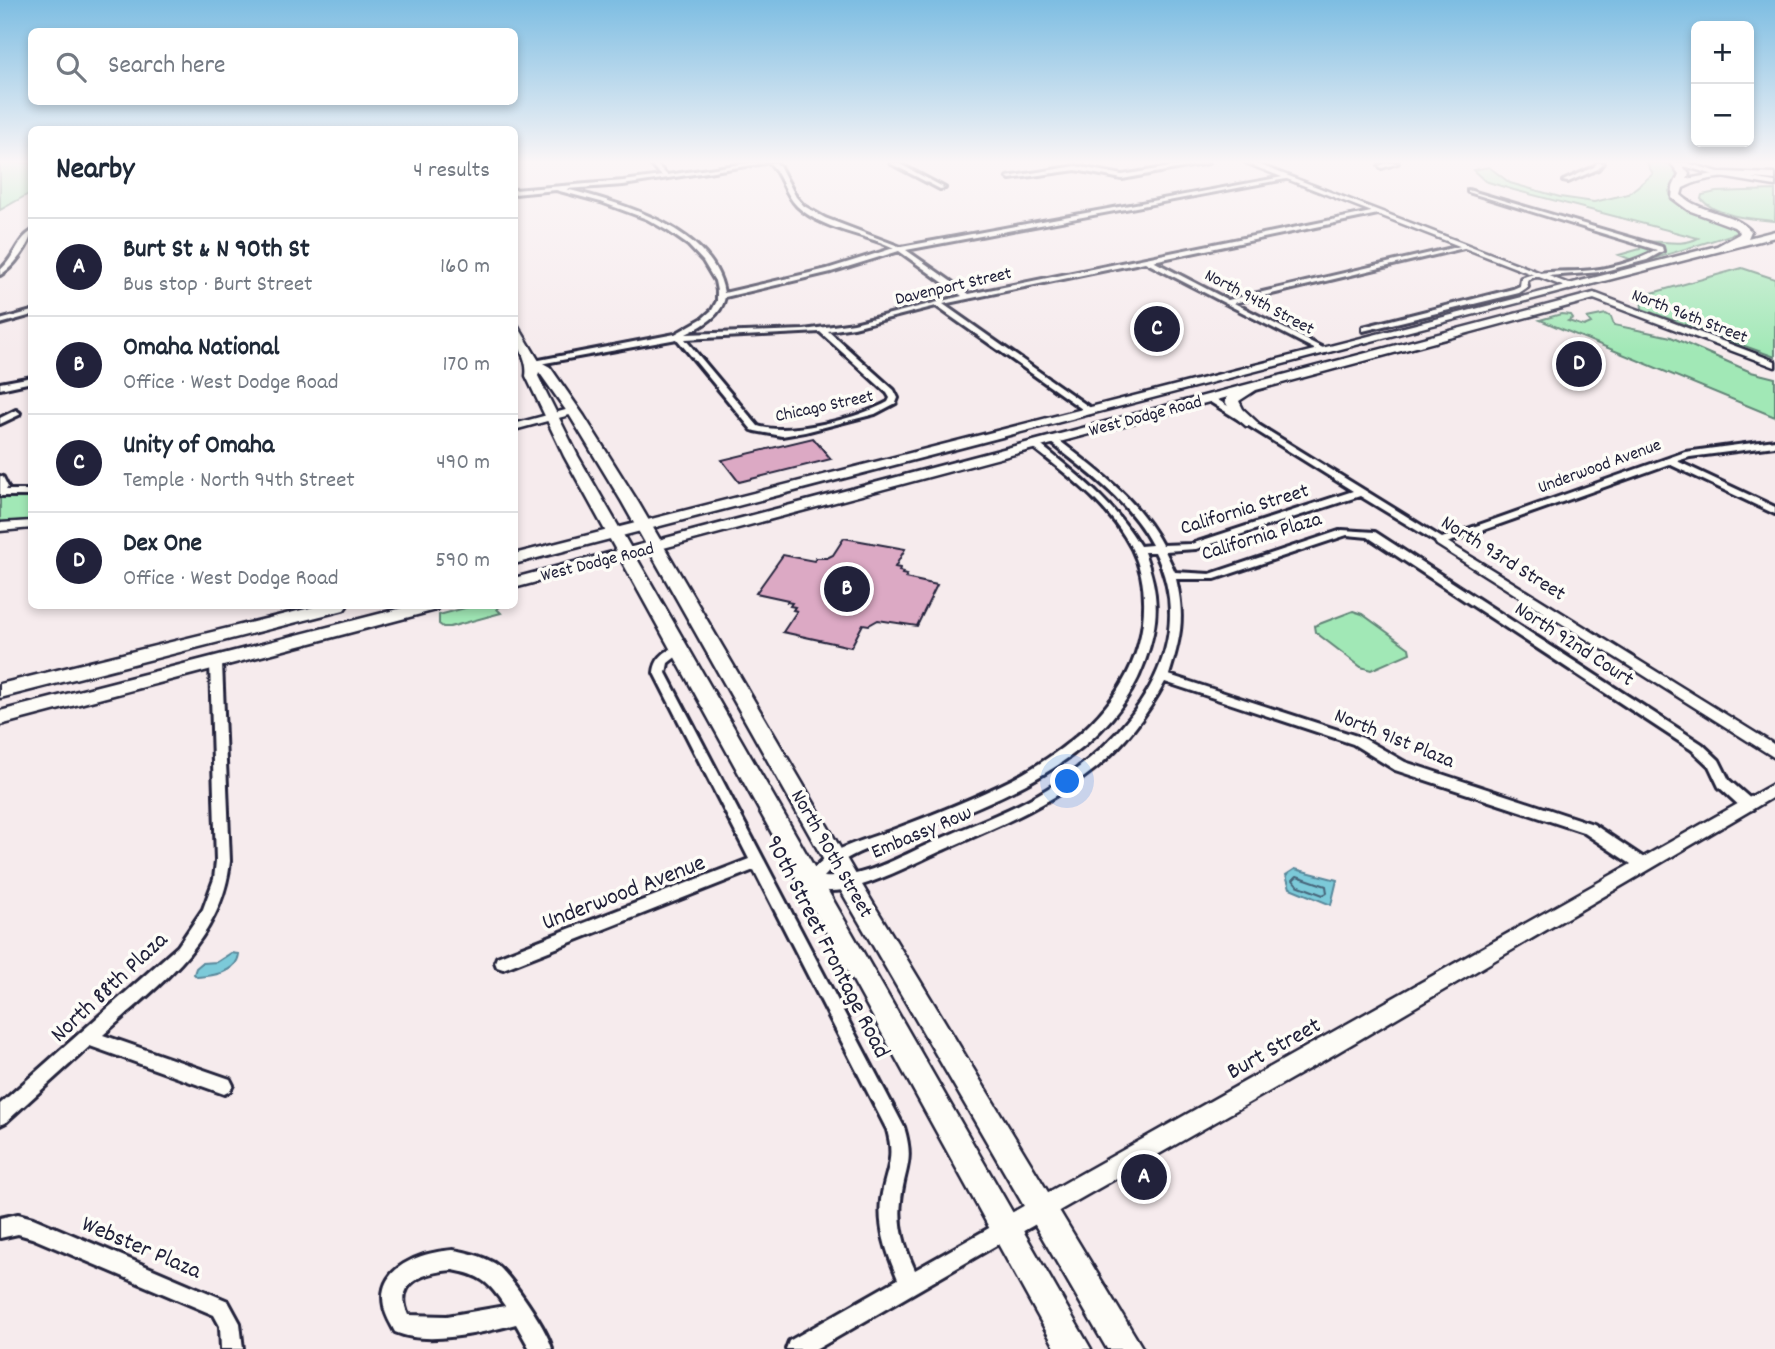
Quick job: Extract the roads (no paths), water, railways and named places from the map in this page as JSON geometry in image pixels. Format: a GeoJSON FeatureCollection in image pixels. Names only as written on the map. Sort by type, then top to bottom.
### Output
{"type":"FeatureCollection","features":[{"type":"Feature","properties":{"kind":"highway"},"geometry":{"type":"LineString","coordinates":[[1721,248],[1744,236],[1746,231],[1740,226]]}},
{"type":"Feature","properties":{"kind":"highway","name":"West Dodge Road"},"geometry":{"type":"LineString","coordinates":[[1573,287],[1775,234]]}},
{"type":"Feature","properties":{"kind":"highway","name":"West Dodge Road"},"geometry":{"type":"LineString","coordinates":[[1594,296],[1775,245]]}},
{"type":"Feature","properties":{"kind":"highway"},"geometry":{"type":"LineString","coordinates":[[1741,255],[1762,251]]}},
{"type":"Feature","properties":{"kind":"main road","name":"West Dodge Road"},"geometry":{"type":"LineString","coordinates":[[518,582],[620,544],[645,527],[1573,287]]}},
{"type":"Feature","properties":{"kind":"main road","name":"West Dodge Road"},"geometry":{"type":"LineString","coordinates":[[518,558],[620,544],[656,546],[1594,296]]}},
{"type":"Feature","properties":{"kind":"main road"},"geometry":{"type":"LineString","coordinates":[[1210,398],[1205,392],[1208,389],[1335,356],[1387,335]]}},
{"type":"Feature","properties":{"kind":"main road","name":"North 90th Street"},"geometry":{"type":"LineString","coordinates":[[518,336],[534,363],[545,370],[573,411],[645,527],[848,882],[1126,1349]]}},
{"type":"Feature","properties":{"kind":"main road","name":"North 90th Street"},"geometry":{"type":"LineString","coordinates":[[534,363],[532,376],[550,416],[620,544],[1074,1349]]}},
{"type":"Feature","properties":{"kind":"main road"},"geometry":{"type":"LineString","coordinates":[[1251,423],[1237,411],[1233,401],[1240,394],[1261,384]]}},
{"type":"Feature","properties":{"kind":"main road"},"geometry":{"type":"LineString","coordinates":[[0,691],[326,609]]}},
{"type":"Feature","properties":{"kind":"main road"},"geometry":{"type":"LineString","coordinates":[[0,718],[419,609]]}},
{"type":"Feature","properties":{"kind":"street"},"geometry":{"type":"LineString","coordinates":[[660,226],[678,236],[710,268],[721,289],[721,302],[714,312],[678,335]]}},
{"type":"Feature","properties":{"kind":"street"},"geometry":{"type":"LineString","coordinates":[[844,226],[899,249],[968,297]]}},
{"type":"Feature","properties":{"kind":"street"},"geometry":{"type":"LineString","coordinates":[[721,296],[829,271],[899,249],[1025,226]]}},
{"type":"Feature","properties":{"kind":"street","name":"Davenport Street"},"geometry":{"type":"LineString","coordinates":[[534,363],[678,335],[822,330],[865,323],[937,303],[1313,226]]}},
{"type":"Feature","properties":{"kind":"street"},"geometry":{"type":"LineString","coordinates":[[1410,226],[1573,287]]}},
{"type":"Feature","properties":{"kind":"street"},"geometry":{"type":"LineString","coordinates":[[1366,330],[1516,291],[1524,287],[1523,279],[1538,274],[1553,271],[1590,272],[1659,253],[1660,248],[1587,226]]}},
{"type":"Feature","properties":{"kind":"street"},"geometry":{"type":"LineString","coordinates":[[0,273],[17,260],[28,236]]}},
{"type":"Feature","properties":{"kind":"street"},"geometry":{"type":"LineString","coordinates":[[1227,302],[1465,247]]}},
{"type":"Feature","properties":{"kind":"street","name":"North 94th Street"},"geometry":{"type":"LineString","coordinates":[[1146,260],[1322,351]]}},
{"type":"Feature","properties":{"kind":"street","name":"North 96th Street"},"geometry":{"type":"LineString","coordinates":[[1594,296],[1775,365]]}},
{"type":"Feature","properties":{"kind":"street"},"geometry":{"type":"LineString","coordinates":[[937,303],[1089,411]]}},
{"type":"Feature","properties":{"kind":"street"},"geometry":{"type":"LineString","coordinates":[[0,322],[28,314]]}},
{"type":"Feature","properties":{"kind":"street","name":"Chicago Street"},"geometry":{"type":"LineString","coordinates":[[678,335],[748,422],[765,431],[789,432],[890,405],[894,398],[891,392],[822,330]]}},
{"type":"Feature","properties":{"kind":"street"},"geometry":{"type":"LineString","coordinates":[[0,386],[28,380]]}},
{"type":"Feature","properties":{"kind":"street","name":"North 93rd Street"},"geometry":{"type":"LineString","coordinates":[[1210,398],[1775,752]]}},
{"type":"Feature","properties":{"kind":"street"},"geometry":{"type":"LineString","coordinates":[[518,420],[573,411]]}},
{"type":"Feature","properties":{"kind":"street"},"geometry":{"type":"LineString","coordinates":[[0,421],[16,413]]}},
{"type":"Feature","properties":{"kind":"street"},"geometry":{"type":"LineString","coordinates":[[518,426],[550,416]]}},
{"type":"Feature","properties":{"kind":"street","name":"Embassy Row"},"geometry":{"type":"LineString","coordinates":[[811,883],[848,882],[1017,811],[1060,788],[1126,733],[1152,698],[1163,677],[1174,642],[1175,591],[1171,575],[1161,550],[1127,502],[1053,440]]}},
{"type":"Feature","properties":{"kind":"street","name":"Underwood Avenue"},"geometry":{"type":"LineString","coordinates":[[1441,542],[1668,460],[1702,450],[1775,443]]}},
{"type":"Feature","properties":{"kind":"street","name":"Embassy Row"},"geometry":{"type":"LineString","coordinates":[[811,883],[835,859],[964,807],[1024,779],[1068,751],[1103,719],[1137,671],[1148,635],[1150,592],[1137,549],[1108,505],[1035,445]]}},
{"type":"Feature","properties":{"kind":"street"},"geometry":{"type":"LineString","coordinates":[[1668,460],[1775,511]]}},
{"type":"Feature","properties":{"kind":"street"},"geometry":{"type":"LineString","coordinates":[[0,479],[3,487],[0,493],[28,493]]}},
{"type":"Feature","properties":{"kind":"street","name":"California Street"},"geometry":{"type":"LineString","coordinates":[[1137,549],[1161,550],[1199,545],[1361,492]]}},
{"type":"Feature","properties":{"kind":"street"},"geometry":{"type":"LineString","coordinates":[[1108,505],[1127,502]]}},
{"type":"Feature","properties":{"kind":"street"},"geometry":{"type":"LineString","coordinates":[[0,527],[28,524]]}},
{"type":"Feature","properties":{"kind":"street","name":"California Plaza"},"geometry":{"type":"LineString","coordinates":[[1171,575],[1211,577],[1346,532],[1365,533]]}},
{"type":"Feature","properties":{"kind":"street","name":"North 92nd Court"},"geometry":{"type":"LineString","coordinates":[[1365,533],[1381,540],[1691,743],[1706,754],[1724,783],[1748,805]]}},
{"type":"Feature","properties":{"kind":"street","name":"90th Street Frontage Road"},"geometry":{"type":"LineString","coordinates":[[680,649],[665,657],[660,673],[895,1127],[901,1144],[901,1164],[891,1196],[889,1215],[896,1252],[911,1283]]}},
{"type":"Feature","properties":{"kind":"street","name":"North 88th Plaza"},"geometry":{"type":"LineString","coordinates":[[0,1116],[184,951],[203,925],[215,900],[223,861],[216,663]]}},
{"type":"Feature","properties":{"kind":"street","name":"North 91st Plaza"},"geometry":{"type":"LineString","coordinates":[[1163,677],[1358,741],[1400,766],[1588,828],[1642,864]]}},
{"type":"Feature","properties":{"kind":"street","name":"Burt Street"},"geometry":{"type":"LineString","coordinates":[[797,1349],[1775,789]]}},
{"type":"Feature","properties":{"kind":"street","name":"Underwood Avenue"},"geometry":{"type":"LineString","coordinates":[[503,962],[758,862]]}},
{"type":"Feature","properties":{"kind":"street"},"geometry":{"type":"LineString","coordinates":[[89,1038],[224,1085]]}},
{"type":"Feature","properties":{"kind":"street","name":"Webster Plaza"},"geometry":{"type":"LineString","coordinates":[[0,1228],[18,1224],[33,1228],[221,1308],[230,1324],[232,1349]]}},
{"type":"Feature","properties":{"kind":"street"},"geometry":{"type":"LineString","coordinates":[[519,1313],[458,1325],[419,1327],[402,1325],[393,1311],[392,1299],[398,1284],[419,1265],[439,1258],[465,1260],[494,1275],[519,1313],[541,1349]]}},
{"type":"Feature","properties":{"kind":"water"},"geometry":{"type":"Polygon","coordinates":[[[1295,869],[1337,880],[1331,905],[1290,888],[1286,875],[1295,869]]]}},
{"type":"Feature","properties":{"kind":"water"},"geometry":{"type":"Polygon","coordinates":[[[231,953],[239,954],[229,969],[210,976],[197,977],[194,974],[202,963],[217,962],[231,953]]]}},
{"type":"Feature","properties":{"kind":"place","name":"Unity of Omaha"},"geometry":{"type":"Point","coordinates":[1157,329]}},
{"type":"Feature","properties":{"kind":"place","name":"Dex One"},"geometry":{"type":"Point","coordinates":[1579,364]}},
{"type":"Feature","properties":{"kind":"place","name":"Omaha National"},"geometry":{"type":"Point","coordinates":[847,589]}},
{"type":"Feature","properties":{"kind":"place","name":"Burt St & N 90th St"},"geometry":{"type":"Point","coordinates":[1144,1177]}}]}
